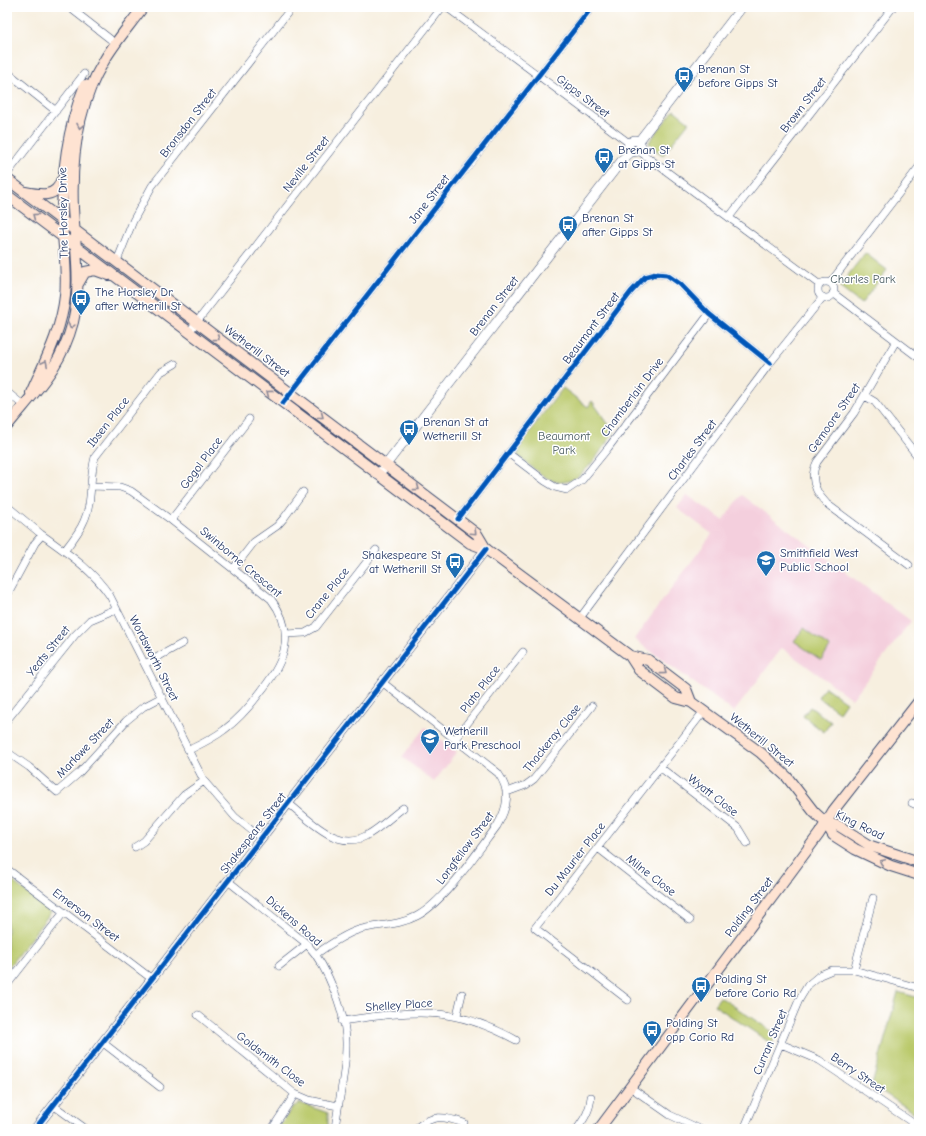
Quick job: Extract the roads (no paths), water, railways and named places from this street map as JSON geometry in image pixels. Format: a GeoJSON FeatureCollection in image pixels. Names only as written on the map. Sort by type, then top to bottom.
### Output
{"type":"FeatureCollection","features":[{"type":"Feature","properties":{"kind":"main road","name":"The Horsley Drive"},"geometry":{"type":"LineString","coordinates":[[26,402],[50,355],[62,312],[66,281],[62,221],[63,174],[68,138],[78,101],[94,66],[110,39],[135,7]]}},
{"type":"Feature","properties":{"kind":"main road","name":"The Horsley Drive"},"geometry":{"type":"LineString","coordinates":[[7,426],[44,382],[65,347],[73,323],[78,284],[74,230],[75,162],[78,131],[85,104],[104,61],[143,7]]}},
{"type":"Feature","properties":{"kind":"main road"},"geometry":{"type":"LineString","coordinates":[[23,192],[52,194],[58,188],[63,174]]}},
{"type":"Feature","properties":{"kind":"main road","name":"Wetherill Street"},"geometry":{"type":"LineString","coordinates":[[7,179],[458,519],[477,534],[486,549]]}},
{"type":"Feature","properties":{"kind":"main road","name":"Wetherill Street"},"geometry":{"type":"LineString","coordinates":[[7,195],[470,543],[486,549],[630,656],[648,660],[686,689],[691,702],[774,764],[787,777],[814,812],[826,823]]}},
{"type":"Feature","properties":{"kind":"main road"},"geometry":{"type":"LineString","coordinates":[[78,284],[82,274],[90,270],[102,272],[120,280]]}},
{"type":"Feature","properties":{"kind":"main road","name":"Polding Street"},"geometry":{"type":"LineString","coordinates":[[599,1129],[782,884],[852,787],[879,755],[918,704]]}},
{"type":"Feature","properties":{"kind":"main road","name":"King Road"},"geometry":{"type":"LineString","coordinates":[[826,823],[839,826],[870,846],[919,862]]}},
{"type":"Feature","properties":{"kind":"main road","name":"King Road"},"geometry":{"type":"LineString","coordinates":[[826,823],[833,835],[854,849],[891,866],[919,875]]}},
{"type":"Feature","properties":{"kind":"street"},"geometry":{"type":"LineString","coordinates":[[69,7],[110,39]]}},
{"type":"Feature","properties":{"kind":"street","name":"Bronsdon Street"},"geometry":{"type":"LineString","coordinates":[[117,261],[133,221],[152,186],[292,7]]}},
{"type":"Feature","properties":{"kind":"street","name":"Jane Street"},"geometry":{"type":"LineString","coordinates":[[283,403],[592,7]]}},
{"type":"Feature","properties":{"kind":"street"},"geometry":{"type":"LineString","coordinates":[[639,141],[742,7]]}},
{"type":"Feature","properties":{"kind":"street","name":"Brown Street"},"geometry":{"type":"LineString","coordinates":[[730,216],[893,7]]}},
{"type":"Feature","properties":{"kind":"street"},"geometry":{"type":"LineString","coordinates":[[439,8],[444,11],[450,8]]}},
{"type":"Feature","properties":{"kind":"street","name":"Neville Street"},"geometry":{"type":"LineString","coordinates":[[189,332],[439,8]]}},
{"type":"Feature","properties":{"kind":"street","name":"Gipps Street"},"geometry":{"type":"LineString","coordinates":[[450,8],[629,143]]}},
{"type":"Feature","properties":{"kind":"street"},"geometry":{"type":"LineString","coordinates":[[7,72],[56,111]]}},
{"type":"Feature","properties":{"kind":"street"},"geometry":{"type":"LineString","coordinates":[[7,174],[84,74]]}},
{"type":"Feature","properties":{"kind":"street"},"geometry":{"type":"LineString","coordinates":[[639,141],[634,140],[629,143],[628,148],[730,216],[820,285]]}},
{"type":"Feature","properties":{"kind":"street"},"geometry":{"type":"LineString","coordinates":[[635,152],[641,146],[639,141]]}},
{"type":"Feature","properties":{"kind":"street","name":"Brenan Street"},"geometry":{"type":"LineString","coordinates":[[378,475],[623,159],[635,152]]}},
{"type":"Feature","properties":{"kind":"street"},"geometry":{"type":"LineString","coordinates":[[830,283],[919,167]]}},
{"type":"Feature","properties":{"kind":"street","name":"Beaumont Street"},"geometry":{"type":"LineString","coordinates":[[458,519],[631,292],[645,277],[662,274],[674,279],[709,314],[770,363]]}},
{"type":"Feature","properties":{"kind":"street"},"geometry":{"type":"LineString","coordinates":[[830,283],[825,282],[820,285],[818,291],[823,296],[829,296],[833,293]]}},
{"type":"Feature","properties":{"kind":"street"},"geometry":{"type":"LineString","coordinates":[[830,283],[833,286],[833,293]]}},
{"type":"Feature","properties":{"kind":"street"},"geometry":{"type":"LineString","coordinates":[[833,293],[919,358]]}},
{"type":"Feature","properties":{"kind":"street","name":"Charles Street"},"geometry":{"type":"LineString","coordinates":[[580,618],[770,363],[823,296]]}},
{"type":"Feature","properties":{"kind":"street","name":"Chamberlain Drive"},"geometry":{"type":"LineString","coordinates":[[508,453],[555,487],[567,490],[575,486],[608,448],[709,314]]}},
{"type":"Feature","properties":{"kind":"street","name":"Gemoore Street"},"geometry":{"type":"LineString","coordinates":[[896,341],[865,396],[817,462],[813,470],[815,486],[818,493],[827,504],[909,565]]}},
{"type":"Feature","properties":{"kind":"street","name":"Ibsen Place"},"geometry":{"type":"LineString","coordinates":[[65,550],[84,522],[91,486],[91,469],[95,457],[161,372],[175,364]]}},
{"type":"Feature","properties":{"kind":"street"},"geometry":{"type":"LineString","coordinates":[[7,392],[26,402]]}},
{"type":"Feature","properties":{"kind":"street"},"geometry":{"type":"LineString","coordinates":[[865,396],[875,402],[919,458]]}},
{"type":"Feature","properties":{"kind":"street","name":"Gogol Place"},"geometry":{"type":"LineString","coordinates":[[171,520],[249,419]]}},
{"type":"Feature","properties":{"kind":"street","name":"Swinborne Crescent"},"geometry":{"type":"LineString","coordinates":[[91,486],[120,487],[131,491],[234,568],[271,599],[279,609],[284,621],[286,634],[282,661],[275,673],[239,718],[228,727],[189,750]]}},
{"type":"Feature","properties":{"kind":"street"},"geometry":{"type":"LineString","coordinates":[[234,568],[254,542],[277,526],[303,492]]}},
{"type":"Feature","properties":{"kind":"street","name":"Wordsworth Street"},"geometry":{"type":"LineString","coordinates":[[7,506],[42,535],[65,550],[102,584],[145,664],[204,781],[235,817],[261,838]]}},
{"type":"Feature","properties":{"kind":"street"},"geometry":{"type":"LineString","coordinates":[[7,595],[35,543],[42,535]]}},
{"type":"Feature","properties":{"kind":"street","name":"Shakespeare Street"},"geometry":{"type":"LineString","coordinates":[[35,1129],[486,549]]}},
{"type":"Feature","properties":{"kind":"street","name":"Crane Place"},"geometry":{"type":"LineString","coordinates":[[286,634],[305,632],[316,627],[376,550]]}},
{"type":"Feature","properties":{"kind":"street","name":"Yeats Street"},"geometry":{"type":"LineString","coordinates":[[7,720],[75,635],[90,620],[116,608]]}},
{"type":"Feature","properties":{"kind":"street"},"geometry":{"type":"LineString","coordinates":[[145,664],[183,643]]}},
{"type":"Feature","properties":{"kind":"street","name":"Plato Place"},"geometry":{"type":"LineString","coordinates":[[455,739],[523,652]]}},
{"type":"Feature","properties":{"kind":"street"},"geometry":{"type":"LineString","coordinates":[[382,682],[498,774],[504,782],[507,792]]}},
{"type":"Feature","properties":{"kind":"street","name":"Marlowe Street"},"geometry":{"type":"LineString","coordinates":[[7,752],[29,767],[57,792],[78,774],[126,721],[143,707],[162,697]]}},
{"type":"Feature","properties":{"kind":"street","name":"Thackeray Close"},"geometry":{"type":"LineString","coordinates":[[507,792],[526,785],[534,779],[592,706]]}},
{"type":"Feature","properties":{"kind":"street","name":"Du Maurier Place"},"geometry":{"type":"LineString","coordinates":[[628,1000],[535,928],[704,711]]}},
{"type":"Feature","properties":{"kind":"street","name":"Wyatt Close"},"geometry":{"type":"LineString","coordinates":[[661,768],[738,828],[747,843]]}},
{"type":"Feature","properties":{"kind":"street"},"geometry":{"type":"LineString","coordinates":[[135,848],[144,841],[184,795],[204,781]]}},
{"type":"Feature","properties":{"kind":"street","name":"Longfellow Street"},"geometry":{"type":"LineString","coordinates":[[316,954],[344,936],[359,930],[400,924],[418,916],[434,904],[498,826],[504,815],[507,802],[507,792]]}},
{"type":"Feature","properties":{"kind":"street"},"geometry":{"type":"LineString","coordinates":[[288,803],[329,835],[342,840],[354,840],[368,835],[403,808]]}},
{"type":"Feature","properties":{"kind":"street","name":"Milne Close"},"geometry":{"type":"LineString","coordinates":[[598,848],[690,920]]}},
{"type":"Feature","properties":{"kind":"street","name":"Emerson Street"},"geometry":{"type":"LineString","coordinates":[[7,869],[152,979]]}},
{"type":"Feature","properties":{"kind":"street","name":"Dickens Road"},"geometry":{"type":"LineString","coordinates":[[228,881],[307,944],[316,954],[338,1000],[346,1046],[335,1129]]}},
{"type":"Feature","properties":{"kind":"street"},"geometry":{"type":"LineString","coordinates":[[854,970],[873,898]]}},
{"type":"Feature","properties":{"kind":"street"},"geometry":{"type":"LineString","coordinates":[[7,985],[64,912]]}},
{"type":"Feature","properties":{"kind":"street"},"geometry":{"type":"LineString","coordinates":[[279,966],[307,944]]}},
{"type":"Feature","properties":{"kind":"street","name":"Curran Street"},"geometry":{"type":"LineString","coordinates":[[744,1129],[799,1000],[813,979],[832,970],[854,970],[919,988]]}},
{"type":"Feature","properties":{"kind":"street"},"geometry":{"type":"LineString","coordinates":[[457,1016],[462,994]]}},
{"type":"Feature","properties":{"kind":"street","name":"Shelley Place"},"geometry":{"type":"LineString","coordinates":[[342,1021],[421,1012],[457,1016],[495,1028],[516,1040]]}},
{"type":"Feature","properties":{"kind":"street","name":"Goldsmith Close"},"geometry":{"type":"LineString","coordinates":[[198,1015],[230,1043],[295,1094],[309,1100],[338,1106]]}},
{"type":"Feature","properties":{"kind":"street"},"geometry":{"type":"LineString","coordinates":[[102,1042],[160,1087]]}},
{"type":"Feature","properties":{"kind":"street","name":"Berry Street"},"geometry":{"type":"LineString","coordinates":[[781,1044],[819,1060],[919,1127]]}},
{"type":"Feature","properties":{"kind":"street"},"geometry":{"type":"LineString","coordinates":[[630,1087],[670,1115],[696,1128]]}},
{"type":"Feature","properties":{"kind":"street"},"geometry":{"type":"LineString","coordinates":[[272,1129],[295,1094]]}},
{"type":"Feature","properties":{"kind":"street"},"geometry":{"type":"LineString","coordinates":[[577,1129],[590,1107],[591,1097]]}},
{"type":"Feature","properties":{"kind":"street"},"geometry":{"type":"LineString","coordinates":[[54,1105],[86,1129]]}},
{"type":"Feature","properties":{"kind":"street"},"geometry":{"type":"LineString","coordinates":[[415,1129],[425,1121],[436,1118],[446,1118],[464,1123]]}},
{"type":"Feature","properties":{"kind":"place","name":"Brenan St before Gipps St"},"geometry":{"type":"Point","coordinates":[684,93]}},
{"type":"Feature","properties":{"kind":"place","name":"Brenan St at Gipps St"},"geometry":{"type":"Point","coordinates":[604,174]}},
{"type":"Feature","properties":{"kind":"place","name":"Brenan St after Gipps St"},"geometry":{"type":"Point","coordinates":[568,242]}},
{"type":"Feature","properties":{"kind":"place","name":"The Horsley Dr after Wetherill St"},"geometry":{"type":"Point","coordinates":[81,316]}},
{"type":"Feature","properties":{"kind":"place","name":"Brenan St at Wetherill St"},"geometry":{"type":"Point","coordinates":[409,446]}},
{"type":"Feature","properties":{"kind":"place","name":"Smithfield West Public School"},"geometry":{"type":"Point","coordinates":[766,577]}},
{"type":"Feature","properties":{"kind":"place","name":"Shakespeare St at Wetherill St"},"geometry":{"type":"Point","coordinates":[455,579]}},
{"type":"Feature","properties":{"kind":"place","name":"Wetherill Park Preschool"},"geometry":{"type":"Point","coordinates":[430,755]}},
{"type":"Feature","properties":{"kind":"place","name":"Polding St before Corio Rd"},"geometry":{"type":"Point","coordinates":[701,1003]}},
{"type":"Feature","properties":{"kind":"place","name":"Polding St opp Corio Rd"},"geometry":{"type":"Point","coordinates":[652,1047]}},
{"type":"Feature","properties":{"kind":"park label","name":"Charles Park"},"geometry":{"type":"Point","coordinates":[863,279]}},
{"type":"Feature","properties":{"kind":"park label","name":"Beaumont Park"},"geometry":{"type":"Point","coordinates":[564,443]}}]}
